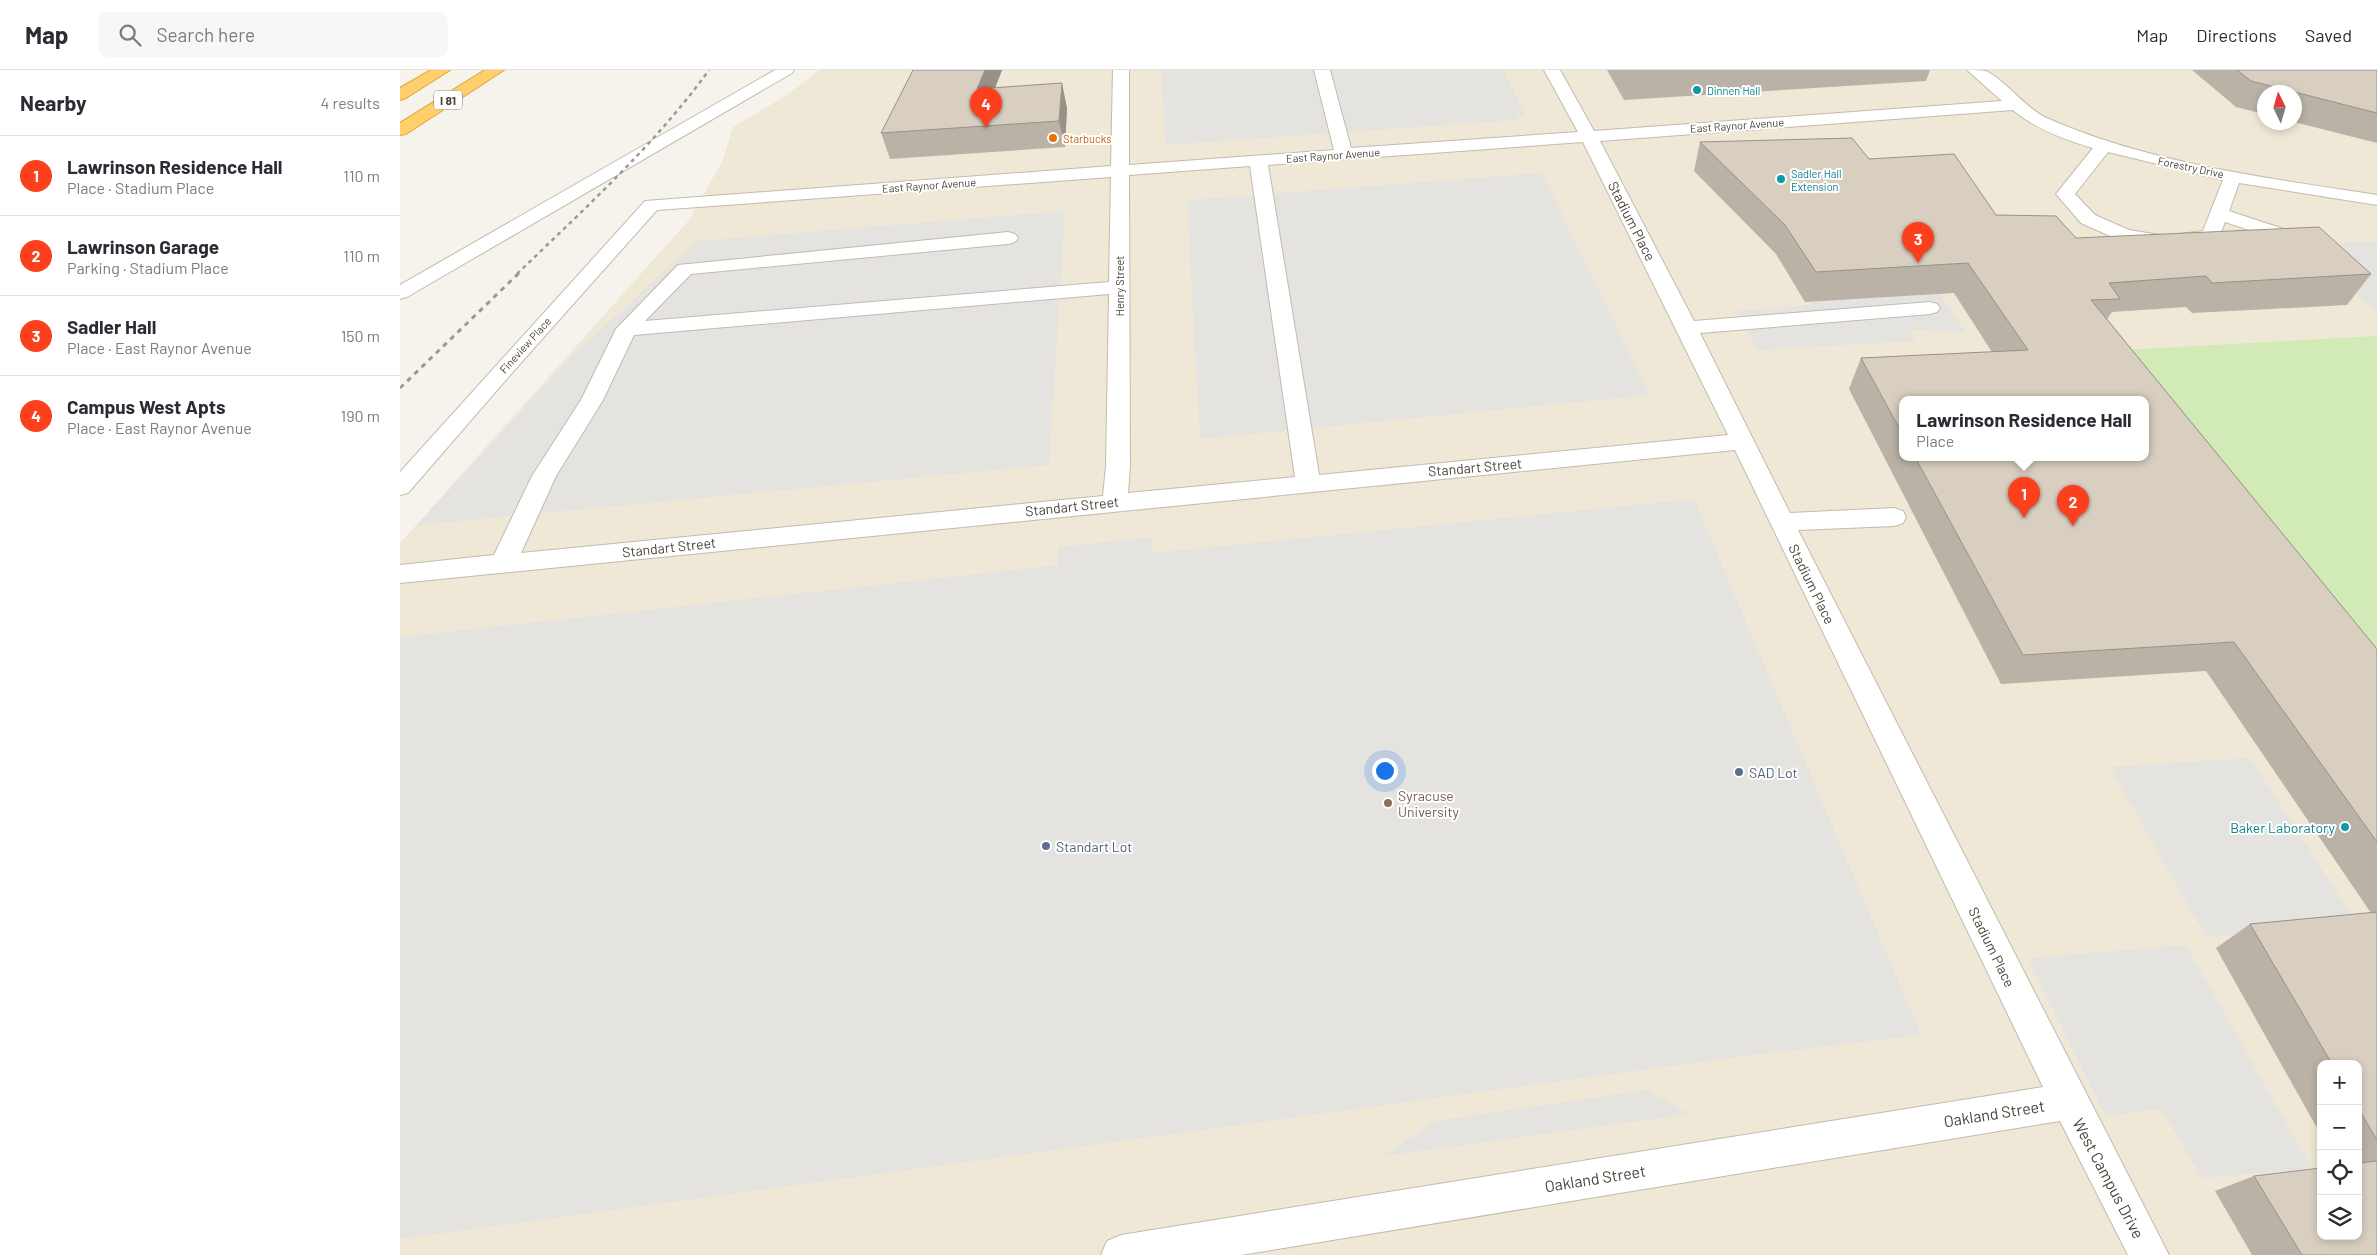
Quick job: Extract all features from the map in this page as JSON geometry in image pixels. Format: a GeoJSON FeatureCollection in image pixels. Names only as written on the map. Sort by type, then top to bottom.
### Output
{"type":"FeatureCollection","features":[{"type":"Feature","properties":{"kind":"highway","name":"I 81"},"geometry":{"type":"LineString","coordinates":[[400,95],[442,70]]}},
{"type":"Feature","properties":{"kind":"highway","name":"I 81"},"geometry":{"type":"LineString","coordinates":[[400,130],[496,70]]}},
{"type":"Feature","properties":{"kind":"street"},"geometry":{"type":"LineString","coordinates":[[400,293],[786,70]]}},
{"type":"Feature","properties":{"kind":"street","name":"Henry Street"},"geometry":{"type":"LineString","coordinates":[[1115,502],[1118,466],[1121,70]]}},
{"type":"Feature","properties":{"kind":"street"},"geometry":{"type":"LineString","coordinates":[[1322,70],[1344,154]]}},
{"type":"Feature","properties":{"kind":"street","name":"Stadium Place"},"geometry":{"type":"LineString","coordinates":[[1552,70],[1588,136],[1744,441],[1850,662],[2069,1101]]}},
{"type":"Feature","properties":{"kind":"street","name":"Forestry Drive"},"geometry":{"type":"LineString","coordinates":[[1975,70],[2032,118],[2055,130],[2157,160],[2233,176],[2377,200]]}},
{"type":"Feature","properties":{"kind":"street","name":"East Raynor Avenue"},"geometry":{"type":"LineString","coordinates":[[652,205],[2015,105]]}},
{"type":"Feature","properties":{"kind":"street"},"geometry":{"type":"LineString","coordinates":[[2104,145],[2065,194],[2088,219],[2124,235],[2166,242],[2211,236],[2233,176]]}},
{"type":"Feature","properties":{"kind":"street"},"geometry":{"type":"LineString","coordinates":[[1258,160],[1308,483]]}},
{"type":"Feature","properties":{"kind":"street","name":"Fineview Place"},"geometry":{"type":"LineString","coordinates":[[400,487],[503,368],[652,205]]}},
{"type":"Feature","properties":{"kind":"street"},"geometry":{"type":"LineString","coordinates":[[2219,214],[2314,246]]}},
{"type":"Feature","properties":{"kind":"street"},"geometry":{"type":"LineString","coordinates":[[503,564],[544,476],[592,400],[626,329],[685,269],[1008,238]]}},
{"type":"Feature","properties":{"kind":"street"},"geometry":{"type":"LineString","coordinates":[[626,329],[1119,287]]}},
{"type":"Feature","properties":{"kind":"street"},"geometry":{"type":"LineString","coordinates":[[1687,328],[1930,308]]}},
{"type":"Feature","properties":{"kind":"street","name":"Standart Street"},"geometry":{"type":"LineString","coordinates":[[400,574],[1744,441]]}},
{"type":"Feature","properties":{"kind":"street"},"geometry":{"type":"LineString","coordinates":[[1782,522],[1894,517]]}},
{"type":"Feature","properties":{"kind":"street","name":"Oakland Street"},"geometry":{"type":"LineString","coordinates":[[1121,1255],[2069,1101]]}},
{"type":"Feature","properties":{"kind":"street","name":"West Campus Drive"},"geometry":{"type":"LineString","coordinates":[[2069,1101],[2149,1255]]}},
{"type":"Feature","properties":{"kind":"shaded area","name":"Syracuse University"},"geometry":{"type":"Polygon","coordinates":[[[819,70],[2377,70],[2377,1255],[400,1255],[400,543],[689,220],[723,160],[733,127],[787,95],[819,70]]]}},
{"type":"Feature","properties":{"kind":"shaded area"},"geometry":{"type":"Polygon","coordinates":[[[1162,70],[1503,70],[1525,115],[1515,115],[1518,120],[1165,145],[1162,70]]]}},
{"type":"Feature","properties":{"kind":"shaded area"},"geometry":{"type":"Polygon","coordinates":[[[1542,173],[1650,395],[1200,439],[1187,200],[1542,173]]]}},
{"type":"Feature","properties":{"kind":"shaded area"},"geometry":{"type":"Polygon","coordinates":[[[1065,211],[1049,465],[417,525],[569,359],[697,241],[1065,211]]]}},
{"type":"Feature","properties":{"kind":"shaded area"},"geometry":{"type":"Polygon","coordinates":[[[2345,242],[2377,242],[2377,313],[2313,254],[2328,251],[2345,242]]]}},
{"type":"Feature","properties":{"kind":"shaded area"},"geometry":{"type":"Polygon","coordinates":[[[1936,288],[1965,332],[1912,330],[1910,333],[1916,341],[1758,350],[1737,311],[1810,305],[1814,301],[1936,288]]]}},
{"type":"Feature","properties":{"kind":"shaded area","name":"Standart Lot"},"geometry":{"type":"Polygon","coordinates":[[[1694,499],[1921,1035],[1760,1054],[400,1239],[400,637],[1058,565],[1058,547],[1152,537],[1152,553],[1694,499]]]}},
{"type":"Feature","properties":{"kind":"shaded area"},"geometry":{"type":"Polygon","coordinates":[[[2250,758],[2355,920],[2261,933],[2206,937],[2110,767],[2250,758]]]}},
{"type":"Feature","properties":{"kind":"shaded area"},"geometry":{"type":"Polygon","coordinates":[[[2186,945],[2312,1169],[2202,1178],[2161,1109],[2106,1116],[2028,958],[2186,945]]]}},
{"type":"Feature","properties":{"kind":"shaded area"},"geometry":{"type":"Polygon","coordinates":[[[1646,1090],[1690,1114],[1384,1156],[1435,1121],[1646,1090]]]}},
{"type":"Feature","properties":{"kind":"green space"},"geometry":{"type":"Polygon","coordinates":[[[2377,336],[2377,690],[2149,404],[2149,396],[2144,396],[2122,350],[2377,336]]]}},
{"type":"Feature","properties":{"kind":"building"},"geometry":{"type":"Polygon","coordinates":[[[913,70],[985,70],[977,89],[1062,83],[1059,121],[881,133],[913,70]]]}},
{"type":"Feature","properties":{"kind":"building"},"geometry":{"type":"Polygon","coordinates":[[[2237,70],[2377,70],[2377,113],[2302,94],[2302,85],[2267,85],[2251,81],[2237,70]]]}},
{"type":"Feature","properties":{"kind":"building"},"geometry":{"type":"Polygon","coordinates":[[[1852,138],[1869,159],[1954,154],[1996,215],[2056,216],[2076,238],[2319,227],[2371,274],[2212,283],[2206,276],[2109,283],[2120,299],[2091,300],[2377,649],[2377,842],[2234,642],[2023,655],[1917,461],[2149,461],[2149,396],[1899,396],[1899,428],[1861,358],[2028,350],[1968,263],[1816,272],[1785,225],[1700,142],[1852,138]]]}},
{"type":"Feature","properties":{"kind":"building"},"geometry":{"type":"Polygon","coordinates":[[[2377,912],[2377,1140],[2362,1115],[2362,1060],[2330,1060],[2250,924],[2377,912]]]}},
{"type":"Feature","properties":{"kind":"building"},"geometry":{"type":"Polygon","coordinates":[[[2377,1161],[2377,1255],[2302,1255],[2254,1176],[2317,1168],[2317,1240],[2362,1240],[2362,1163],[2377,1161]]]}},
{"type":"Feature","properties":{"kind":"railway"},"geometry":{"type":"LineString","coordinates":[[517,274],[642,151],[688,98],[709,70]]}},
{"type":"Feature","properties":{"kind":"railway"},"geometry":{"type":"LineString","coordinates":[[400,388],[519,273]]}},
{"type":"Feature","properties":{"kind":"place","name":"Dinnen Hall"},"geometry":{"type":"Point","coordinates":[1697,90]}},
{"type":"Feature","properties":{"kind":"place","name":"Campus West Apts"},"geometry":{"type":"Point","coordinates":[986,128]}},
{"type":"Feature","properties":{"kind":"place","name":"Starbucks"},"geometry":{"type":"Point","coordinates":[1053,138]}},
{"type":"Feature","properties":{"kind":"place","name":"Sadler Hall Extension"},"geometry":{"type":"Point","coordinates":[1781,179]}},
{"type":"Feature","properties":{"kind":"place","name":"Sadler Hall"},"geometry":{"type":"Point","coordinates":[1918,263]}},
{"type":"Feature","properties":{"kind":"place","name":"Lawrinson Residence Hall"},"geometry":{"type":"Point","coordinates":[2024,518]}},
{"type":"Feature","properties":{"kind":"place","name":"Lawrinson Garage"},"geometry":{"type":"Point","coordinates":[2073,526]}},
{"type":"Feature","properties":{"kind":"place","name":"SAD Lot"},"geometry":{"type":"Point","coordinates":[1739,772]}},
{"type":"Feature","properties":{"kind":"place","name":"Syracuse University"},"geometry":{"type":"Point","coordinates":[1388,803]}},
{"type":"Feature","properties":{"kind":"place","name":"Baker Laboratory"},"geometry":{"type":"Point","coordinates":[2345,827]}},
{"type":"Feature","properties":{"kind":"place","name":"Standart Lot"},"geometry":{"type":"Point","coordinates":[1046,846]}}]}
